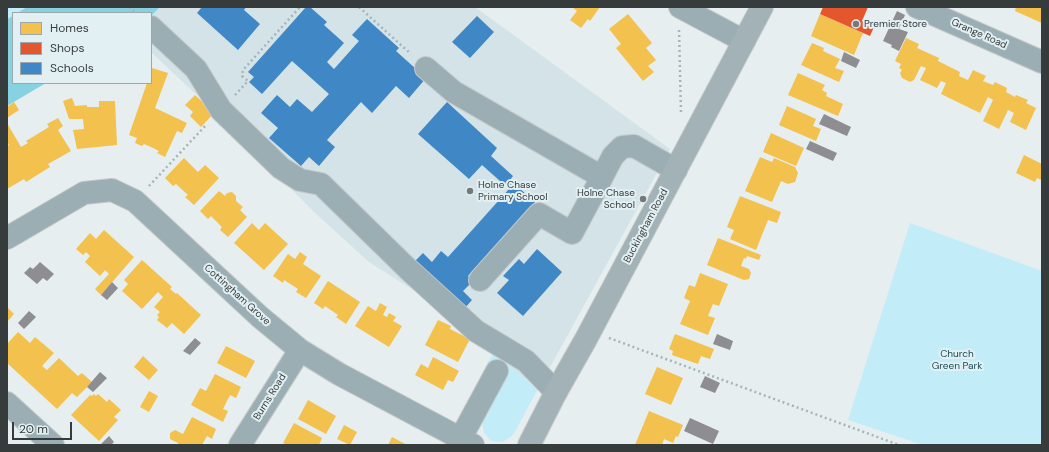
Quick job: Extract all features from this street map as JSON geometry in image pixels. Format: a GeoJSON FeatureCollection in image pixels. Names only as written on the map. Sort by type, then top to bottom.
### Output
{"type":"FeatureCollection","features":[{"type":"Feature","properties":{"kind":"main road","name":"Buckingham Road"},"geometry":{"type":"LineString","coordinates":[[529,445],[762,7]]}},
{"type":"Feature","properties":{"kind":"street","name":"Grange Road"},"geometry":{"type":"LineString","coordinates":[[917,7],[1042,62]]}},
{"type":"Feature","properties":{"kind":"street"},"geometry":{"type":"LineString","coordinates":[[680,15],[744,41]]}},
{"type":"Feature","properties":{"kind":"street"},"geometry":{"type":"LineString","coordinates":[[152,28],[196,69],[221,110],[281,168],[300,180],[321,184],[408,269],[476,331],[526,361],[556,392]]}},
{"type":"Feature","properties":{"kind":"street"},"geometry":{"type":"LineString","coordinates":[[426,68],[454,92],[602,177]]}},
{"type":"Feature","properties":{"kind":"street"},"geometry":{"type":"LineString","coordinates":[[480,280],[539,214],[572,233],[613,156],[622,147],[634,146],[676,170]]}},
{"type":"Feature","properties":{"kind":"street","name":"Cottingham Grove"},"geometry":{"type":"LineString","coordinates":[[7,238],[84,193],[112,190],[135,201],[260,317],[300,350],[339,374],[463,443]]}},
{"type":"Feature","properties":{"kind":"street","name":"Burns Road"},"geometry":{"type":"LineString","coordinates":[[240,445],[300,350]]}},
{"type":"Feature","properties":{"kind":"street"},"geometry":{"type":"LineString","coordinates":[[463,443],[497,371]]}},
{"type":"Feature","properties":{"kind":"street"},"geometry":{"type":"LineString","coordinates":[[7,403],[53,445]]}},
{"type":"Feature","properties":{"kind":"path"},"geometry":{"type":"LineString","coordinates":[[135,201],[248,81],[242,76],[243,70],[300,7]]}},
{"type":"Feature","properties":{"kind":"path"},"geometry":{"type":"LineString","coordinates":[[359,7],[426,68]]}},
{"type":"Feature","properties":{"kind":"path"},"geometry":{"type":"LineString","coordinates":[[680,15],[681,117]]}},
{"type":"Feature","properties":{"kind":"path"},"geometry":{"type":"LineString","coordinates":[[604,337],[899,445]]}},
{"type":"Feature","properties":{"kind":"shaded area"},"geometry":{"type":"Polygon","coordinates":[[[27,7],[160,7],[152,15],[152,12],[19,12],[27,7]]]}},
{"type":"Feature","properties":{"kind":"shaded area","name":"Holne Chase Primary School"},"geometry":{"type":"Polygon","coordinates":[[[160,7],[475,7],[670,149],[538,389],[424,297],[369,262],[314,212],[217,114],[152,53],[152,15],[160,7]]]}},
{"type":"Feature","properties":{"kind":"shaded area"},"geometry":{"type":"Polygon","coordinates":[[[12,16],[12,84],[44,84],[7,106],[7,19],[12,16]]]}},
{"type":"Feature","properties":{"kind":"green space"},"geometry":{"type":"Polygon","coordinates":[[[7,7],[27,7],[19,12],[12,12],[12,16],[7,19],[7,7]]]}},
{"type":"Feature","properties":{"kind":"green space","name":"Church Green Park"},"geometry":{"type":"Polygon","coordinates":[[[910,223],[1042,271],[1042,445],[923,445],[848,420],[910,223]]]}},
{"type":"Feature","properties":{"kind":"green space"},"geometry":{"type":"Polygon","coordinates":[[[494,353],[538,389],[513,435],[503,442],[491,441],[484,433],[482,422],[503,373],[487,363],[494,353]]]}},
{"type":"Feature","properties":{"kind":"building: Homes"},"geometry":{"type":"Polygon","coordinates":[[[572,7],[600,7],[590,21],[588,19],[581,28],[570,20],[577,11],[572,7]]]}},
{"type":"Feature","properties":{"kind":"building: Homes"},"geometry":{"type":"Polygon","coordinates":[[[1016,7],[1042,7],[1042,23],[1015,11],[1016,7]]]}},
{"type":"Feature","properties":{"kind":"building: Homes"},"geometry":{"type":"Polygon","coordinates":[[[628,14],[652,43],[646,48],[656,60],[648,66],[654,72],[643,81],[616,48],[621,44],[609,29],[628,14]]]}},
{"type":"Feature","properties":{"kind":"building: Homes"},"geometry":{"type":"Polygon","coordinates":[[[820,14],[863,33],[854,55],[811,36],[820,14]]]}},
{"type":"Feature","properties":{"kind":"building: Homes"},"geometry":{"type":"Polygon","coordinates":[[[906,38],[919,44],[917,48],[939,58],[938,61],[960,72],[959,76],[968,80],[973,70],[986,76],[983,81],[993,85],[995,82],[1007,88],[1006,92],[1015,97],[1016,95],[1028,100],[1026,103],[1036,108],[1026,130],[1010,122],[1014,113],[1008,110],[999,129],[983,121],[993,100],[988,97],[980,113],[941,94],[946,83],[941,81],[937,88],[920,80],[926,68],[921,66],[914,80],[910,82],[902,78],[900,73],[902,70],[899,68],[901,64],[895,61],[906,38]]]}},
{"type":"Feature","properties":{"kind":"building: Homes"},"geometry":{"type":"Polygon","coordinates":[[[812,43],[824,48],[823,51],[840,59],[835,68],[844,71],[839,82],[801,65],[812,43]]]}},
{"type":"Feature","properties":{"kind":"building: Homes"},"geometry":{"type":"Polygon","coordinates":[[[152,68],[168,73],[155,108],[187,123],[182,133],[177,131],[165,157],[157,153],[159,151],[151,147],[144,144],[142,146],[135,143],[137,138],[129,135],[147,84],[152,84],[152,68]]]}},
{"type":"Feature","properties":{"kind":"building: Homes"},"geometry":{"type":"Polygon","coordinates":[[[798,73],[825,85],[822,90],[827,93],[826,96],[843,104],[838,116],[788,95],[798,73]]]}},
{"type":"Feature","properties":{"kind":"building: Homes"},"geometry":{"type":"Polygon","coordinates":[[[195,95],[214,113],[201,127],[190,116],[193,112],[185,105],[195,95]]]}},
{"type":"Feature","properties":{"kind":"building: Homes"},"geometry":{"type":"Polygon","coordinates":[[[72,98],[75,106],[87,105],[87,107],[99,107],[99,101],[115,101],[117,145],[77,149],[73,130],[84,129],[83,119],[69,119],[63,101],[72,98]]]}},
{"type":"Feature","properties":{"kind":"building: Homes"},"geometry":{"type":"Polygon","coordinates":[[[14,102],[19,110],[7,118],[7,107],[14,102]]]}},
{"type":"Feature","properties":{"kind":"building: Homes"},"geometry":{"type":"Polygon","coordinates":[[[787,106],[816,119],[813,126],[821,129],[816,141],[779,125],[787,106]]]}},
{"type":"Feature","properties":{"kind":"building: Homes"},"geometry":{"type":"Polygon","coordinates":[[[58,118],[63,126],[58,130],[71,151],[48,164],[50,167],[26,182],[24,179],[7,189],[7,147],[9,145],[7,142],[7,123],[21,147],[28,143],[26,141],[49,127],[47,124],[58,118]]]}},
{"type":"Feature","properties":{"kind":"building: Homes"},"geometry":{"type":"Polygon","coordinates":[[[771,133],[804,148],[796,166],[763,152],[771,133]]]}},
{"type":"Feature","properties":{"kind":"building: Homes"},"geometry":{"type":"Polygon","coordinates":[[[1024,155],[1042,164],[1042,180],[1037,178],[1035,182],[1016,173],[1024,155]]]}},
{"type":"Feature","properties":{"kind":"building: Homes"},"geometry":{"type":"Polygon","coordinates":[[[760,157],[772,162],[774,158],[795,167],[798,173],[795,182],[788,184],[781,181],[772,202],[745,191],[760,157]]]}},
{"type":"Feature","properties":{"kind":"building: Homes"},"geometry":{"type":"Polygon","coordinates":[[[184,158],[198,172],[205,165],[219,178],[194,205],[185,197],[188,195],[176,184],[173,186],[165,178],[184,158]]]}},
{"type":"Feature","properties":{"kind":"building: Homes"},"geometry":{"type":"Polygon","coordinates":[[[219,191],[225,196],[227,193],[232,192],[236,196],[236,201],[243,207],[240,210],[247,217],[228,237],[220,230],[222,227],[211,216],[208,219],[200,211],[219,191]]]}},
{"type":"Feature","properties":{"kind":"building: Homes"},"geometry":{"type":"Polygon","coordinates":[[[740,196],[781,212],[777,223],[768,220],[756,250],[730,239],[734,230],[727,227],[740,196]]]}},
{"type":"Feature","properties":{"kind":"building: Homes"},"geometry":{"type":"Polygon","coordinates":[[[252,223],[259,230],[265,223],[288,244],[264,270],[234,243],[252,223]]]}},
{"type":"Feature","properties":{"kind":"building: Homes"},"geometry":{"type":"Polygon","coordinates":[[[104,230],[134,257],[101,295],[95,289],[109,274],[105,270],[100,276],[85,262],[90,256],[86,252],[83,255],[76,249],[90,233],[96,239],[104,230]]]}},
{"type":"Feature","properties":{"kind":"building: Homes"},"geometry":{"type":"Polygon","coordinates":[[[718,238],[761,255],[759,260],[747,256],[746,259],[744,258],[741,266],[749,269],[751,273],[749,279],[744,280],[707,265],[718,238]]]}},
{"type":"Feature","properties":{"kind":"building: Homes"},"geometry":{"type":"Polygon","coordinates":[[[300,252],[307,257],[303,264],[321,276],[306,298],[296,292],[298,289],[284,280],[283,283],[273,276],[288,254],[295,259],[300,252]]]}},
{"type":"Feature","properties":{"kind":"building: Homes"},"geometry":{"type":"Polygon","coordinates":[[[142,260],[172,287],[170,289],[176,294],[177,293],[201,315],[184,334],[172,323],[167,328],[157,320],[159,317],[157,315],[160,312],[154,307],[163,297],[158,292],[142,309],[122,291],[128,284],[124,280],[142,260]]]}},
{"type":"Feature","properties":{"kind":"building: Homes"},"geometry":{"type":"Polygon","coordinates":[[[700,273],[728,284],[719,306],[713,304],[708,316],[715,318],[708,335],[680,324],[690,301],[684,298],[689,285],[695,287],[700,273]]]}},
{"type":"Feature","properties":{"kind":"building: Homes"},"geometry":{"type":"Polygon","coordinates":[[[328,281],[360,302],[346,324],[336,317],[338,315],[325,306],[323,309],[314,303],[328,281]]]}},
{"type":"Feature","properties":{"kind":"building: Homes"},"geometry":{"type":"Polygon","coordinates":[[[380,303],[387,307],[383,315],[387,317],[389,313],[396,317],[393,321],[402,326],[389,347],[355,326],[368,306],[376,311],[380,303]]]}},
{"type":"Feature","properties":{"kind":"building: Homes"},"geometry":{"type":"Polygon","coordinates":[[[7,307],[14,314],[7,322],[7,307]]]}},
{"type":"Feature","properties":{"kind":"building: Homes"},"geometry":{"type":"Polygon","coordinates":[[[438,320],[451,326],[450,329],[470,339],[458,362],[425,345],[438,320]]]}},
{"type":"Feature","properties":{"kind":"building: Homes"},"geometry":{"type":"Polygon","coordinates":[[[18,332],[30,343],[35,337],[54,353],[42,366],[47,370],[59,358],[78,376],[82,373],[92,382],[77,397],[72,393],[57,409],[7,363],[7,344],[18,332]]]}},
{"type":"Feature","properties":{"kind":"building: Homes"},"geometry":{"type":"Polygon","coordinates":[[[675,334],[714,349],[710,359],[701,356],[698,364],[672,355],[673,351],[669,349],[675,334]]]}},
{"type":"Feature","properties":{"kind":"building: Homes"},"geometry":{"type":"Polygon","coordinates":[[[226,346],[255,361],[246,378],[217,363],[226,346]]]}},
{"type":"Feature","properties":{"kind":"building: Homes"},"geometry":{"type":"Polygon","coordinates":[[[143,356],[158,370],[149,380],[134,367],[143,356]]]}},
{"type":"Feature","properties":{"kind":"building: Homes"},"geometry":{"type":"Polygon","coordinates":[[[433,357],[459,371],[453,382],[448,380],[443,390],[415,375],[421,364],[428,368],[433,357]]]}},
{"type":"Feature","properties":{"kind":"building: Homes"},"geometry":{"type":"Polygon","coordinates":[[[657,367],[683,378],[671,405],[645,394],[657,367]]]}},
{"type":"Feature","properties":{"kind":"building: Homes"},"geometry":{"type":"Polygon","coordinates":[[[215,374],[241,387],[236,398],[230,395],[223,409],[228,411],[223,422],[191,405],[200,388],[206,391],[215,374]]]}},
{"type":"Feature","properties":{"kind":"building: Homes"},"geometry":{"type":"Polygon","coordinates":[[[149,391],[158,396],[149,412],[140,407],[149,391]]]}},
{"type":"Feature","properties":{"kind":"building: Homes"},"geometry":{"type":"Polygon","coordinates":[[[94,394],[96,396],[98,394],[107,402],[109,399],[121,410],[114,417],[118,420],[99,441],[71,415],[90,395],[92,396],[94,394]]]}},
{"type":"Feature","properties":{"kind":"building: Homes"},"geometry":{"type":"Polygon","coordinates":[[[308,400],[336,416],[326,434],[298,419],[308,400]]]}},
{"type":"Feature","properties":{"kind":"building: Homes"},"geometry":{"type":"Polygon","coordinates":[[[649,411],[683,425],[678,437],[676,436],[673,443],[664,439],[662,445],[635,445],[649,411]]]}},
{"type":"Feature","properties":{"kind":"building: Homes"},"geometry":{"type":"Polygon","coordinates":[[[192,417],[216,429],[212,439],[207,436],[202,445],[178,445],[178,443],[170,439],[170,433],[175,430],[183,434],[192,417]]]}},
{"type":"Feature","properties":{"kind":"building: Homes"},"geometry":{"type":"Polygon","coordinates":[[[294,423],[322,438],[319,445],[288,445],[283,443],[294,423]]]}},
{"type":"Feature","properties":{"kind":"building: Homes"},"geometry":{"type":"Polygon","coordinates":[[[344,425],[357,432],[350,445],[337,439],[344,425]]]}},
{"type":"Feature","properties":{"kind":"building: Homes"},"geometry":{"type":"Polygon","coordinates":[[[392,437],[407,445],[388,445],[392,437]]]}},
{"type":"Feature","properties":{"kind":"building: Shops","name":"Premier Store"},"geometry":{"type":"Polygon","coordinates":[[[823,7],[868,7],[862,21],[874,27],[870,36],[820,14],[823,7]]]}},
{"type":"Feature","properties":{"kind":"building: Schools"},"geometry":{"type":"Polygon","coordinates":[[[202,7],[246,7],[244,10],[260,24],[238,50],[197,13],[202,7]]]}},
{"type":"Feature","properties":{"kind":"building: Schools"},"geometry":{"type":"Polygon","coordinates":[[[306,7],[310,7],[327,22],[324,25],[344,43],[327,62],[334,69],[359,41],[352,35],[367,19],[399,48],[396,51],[426,78],[409,98],[396,86],[372,113],[361,102],[327,140],[335,147],[319,166],[309,157],[301,166],[269,138],[278,128],[261,113],[277,95],[290,107],[297,99],[312,112],[329,94],[292,61],[262,94],[249,82],[254,77],[248,72],[306,7]]]}},
{"type":"Feature","properties":{"kind":"building: Schools"},"geometry":{"type":"Polygon","coordinates":[[[477,16],[494,32],[470,58],[452,42],[477,16]]]}},
{"type":"Feature","properties":{"kind":"building: Schools"},"geometry":{"type":"Polygon","coordinates":[[[447,102],[497,148],[491,156],[513,176],[510,180],[535,202],[468,276],[473,281],[463,291],[472,300],[464,309],[413,263],[423,253],[432,262],[441,251],[448,257],[509,189],[482,165],[469,179],[418,134],[447,102]]]}},
{"type":"Feature","properties":{"kind":"building: Schools"},"geometry":{"type":"Polygon","coordinates":[[[537,249],[562,272],[523,316],[497,293],[509,280],[503,276],[519,259],[524,264],[537,249]]]}},
{"type":"Feature","properties":{"kind":"building: Industry"},"geometry":{"type":"Polygon","coordinates":[[[897,11],[905,15],[899,29],[908,32],[899,51],[891,47],[892,45],[883,41],[897,11]]]}},
{"type":"Feature","properties":{"kind":"building: Industry"},"geometry":{"type":"Polygon","coordinates":[[[844,52],[860,60],[856,68],[841,61],[844,52]]]}},
{"type":"Feature","properties":{"kind":"building: Industry"},"geometry":{"type":"Polygon","coordinates":[[[824,114],[851,127],[847,136],[819,124],[824,114]]]}},
{"type":"Feature","properties":{"kind":"building: Industry"},"geometry":{"type":"Polygon","coordinates":[[[810,141],[837,153],[833,161],[806,149],[810,141]]]}},
{"type":"Feature","properties":{"kind":"building: Industry"},"geometry":{"type":"Polygon","coordinates":[[[40,262],[54,274],[47,281],[43,278],[37,284],[24,273],[30,267],[33,269],[40,262]]]}},
{"type":"Feature","properties":{"kind":"building: Industry"},"geometry":{"type":"Polygon","coordinates":[[[112,282],[118,288],[107,300],[101,295],[112,282]]]}},
{"type":"Feature","properties":{"kind":"building: Industry"},"geometry":{"type":"Polygon","coordinates":[[[29,311],[36,317],[24,329],[18,323],[29,311]]]}},
{"type":"Feature","properties":{"kind":"building: Industry"},"geometry":{"type":"Polygon","coordinates":[[[717,334],[733,341],[730,350],[713,344],[717,334]]]}},
{"type":"Feature","properties":{"kind":"building: Industry"},"geometry":{"type":"Polygon","coordinates":[[[195,338],[201,343],[190,355],[183,351],[195,338]]]}},
{"type":"Feature","properties":{"kind":"building: Industry"},"geometry":{"type":"Polygon","coordinates":[[[100,372],[107,378],[93,392],[87,387],[100,372]]]}},
{"type":"Feature","properties":{"kind":"building: Industry"},"geometry":{"type":"Polygon","coordinates":[[[705,376],[720,383],[715,393],[700,387],[705,376]]]}},
{"type":"Feature","properties":{"kind":"building: Industry"},"geometry":{"type":"Polygon","coordinates":[[[690,418],[719,431],[713,444],[684,431],[690,418]]]}},
{"type":"Feature","properties":{"kind":"building: Industry"},"geometry":{"type":"Polygon","coordinates":[[[109,436],[114,442],[111,445],[100,445],[109,436]]]}},
{"type":"Feature","properties":{"kind":"place","name":"Premier Store"},"geometry":{"type":"Point","coordinates":[856,24]}},
{"type":"Feature","properties":{"kind":"place","name":"Holne Chase Primary School"},"geometry":{"type":"Point","coordinates":[470,191]}},
{"type":"Feature","properties":{"kind":"place","name":"Holne Chase School"},"geometry":{"type":"Point","coordinates":[643,199]}}]}
